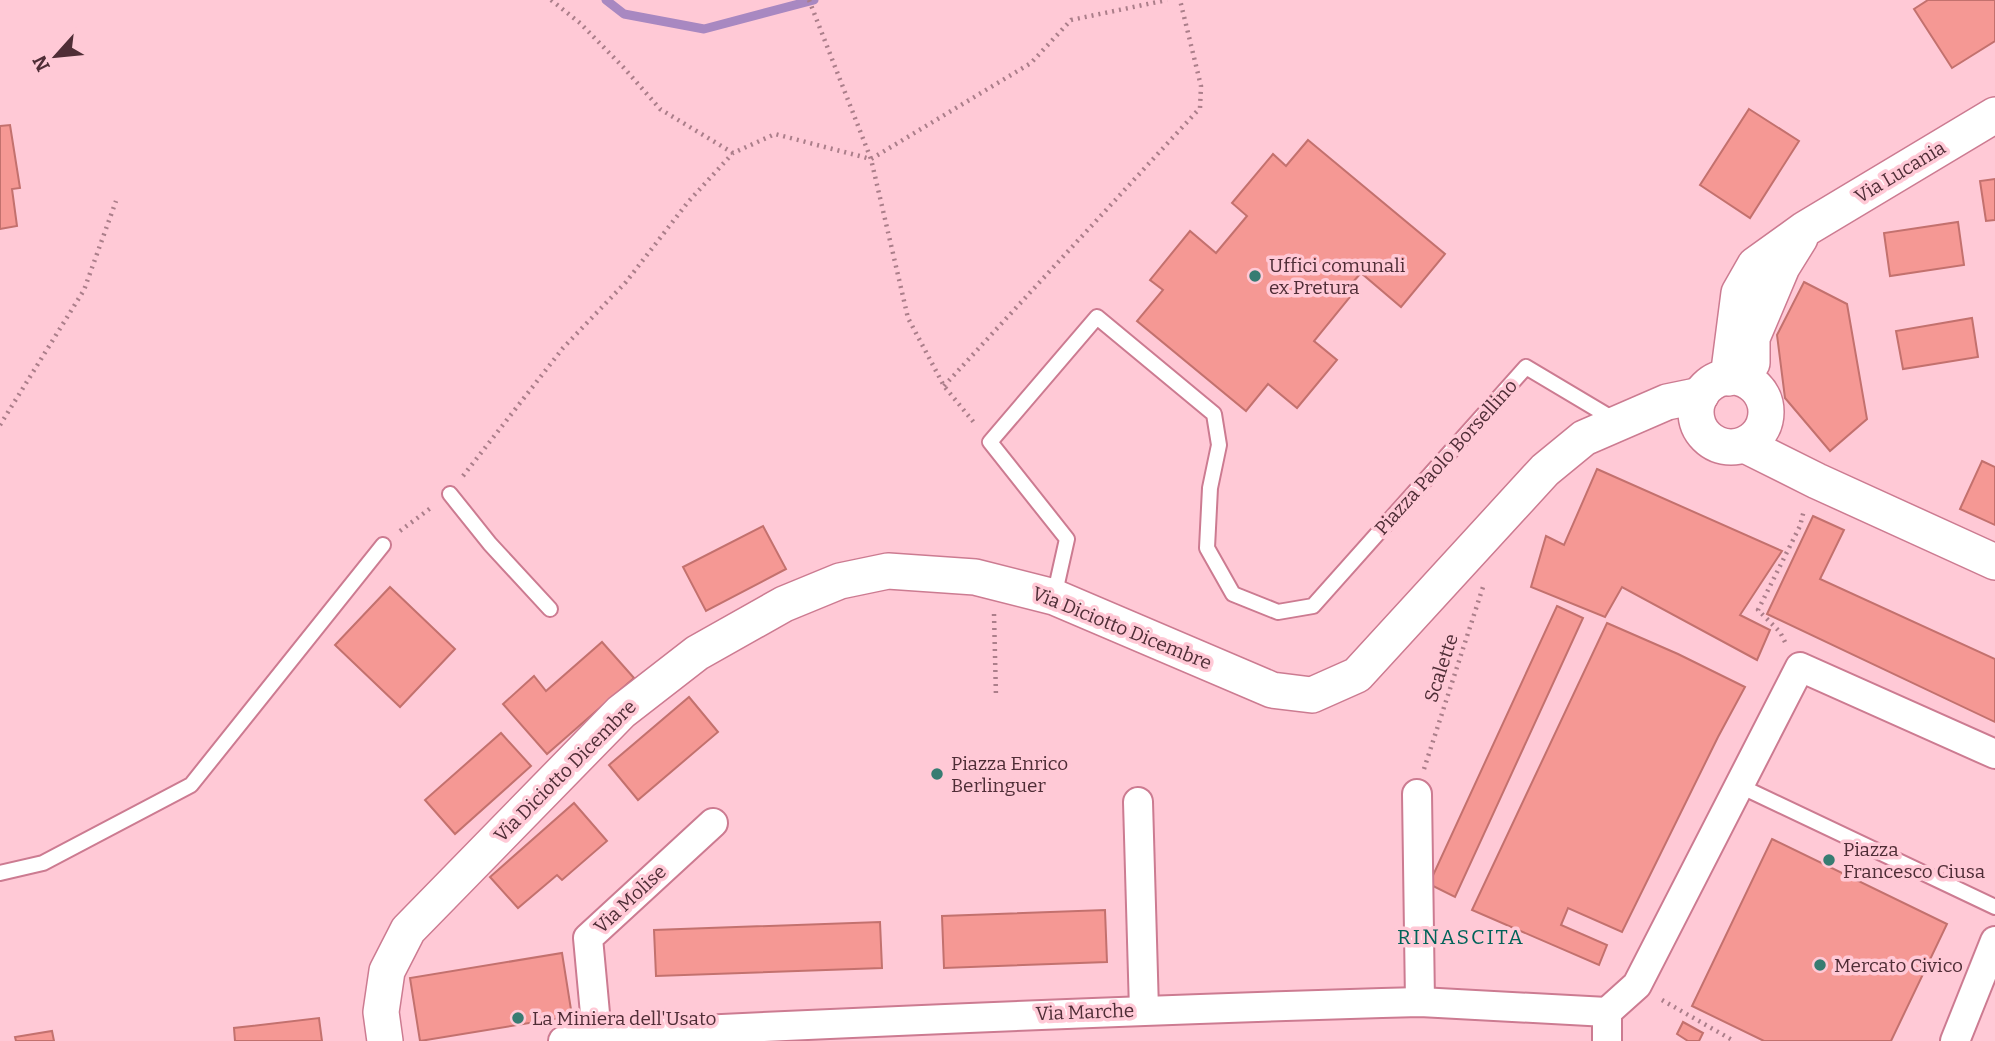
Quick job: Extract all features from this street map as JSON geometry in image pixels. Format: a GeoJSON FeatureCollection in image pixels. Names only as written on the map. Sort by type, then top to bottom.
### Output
{"type":"FeatureCollection","features":[{"type":"Feature","properties":{"kind":"street","name":"Via Lucania"},"geometry":{"type":"LineString","coordinates":[[1727,386],[1752,338],[1782,267],[1805,229],[1995,115]]}},
{"type":"Feature","properties":{"kind":"street","name":"Via Diciotto Dicembre"},"geometry":{"type":"LineString","coordinates":[[385,1041],[381,1012],[387,971],[408,930],[621,712],[697,653],[784,604],[840,581],[888,571],[975,577],[1054,597],[1272,690],[1312,695],[1357,675],[1545,470],[1584,438],[1667,402],[1727,386]]}},
{"type":"Feature","properties":{"kind":"street"},"geometry":{"type":"LineString","coordinates":[[1705,436],[1696,416],[1697,405],[1727,386],[1763,399],[1755,433]]}},
{"type":"Feature","properties":{"kind":"street"},"geometry":{"type":"LineString","coordinates":[[1627,421],[1649,420],[1705,436],[1724,447],[1755,433]]}},
{"type":"Feature","properties":{"kind":"street"},"geometry":{"type":"LineString","coordinates":[[1755,433],[1810,477],[1995,562]]}},
{"type":"Feature","properties":{"kind":"street"},"geometry":{"type":"LineString","coordinates":[[1607,1041],[1607,1012],[1637,985],[1800,667],[1995,754]]}},
{"type":"Feature","properties":{"kind":"street"},"geometry":{"type":"LineString","coordinates":[[1417,794],[1420,1002]]}},
{"type":"Feature","properties":{"kind":"street"},"geometry":{"type":"LineString","coordinates":[[1138,802],[1144,1010]]}},
{"type":"Feature","properties":{"kind":"street","name":"Via Molise"},"geometry":{"type":"LineString","coordinates":[[597,1035],[588,938],[713,823]]}},
{"type":"Feature","properties":{"kind":"street"},"geometry":{"type":"LineString","coordinates":[[1955,1041],[1995,941]]}},
{"type":"Feature","properties":{"kind":"street","name":"Via Marche"},"geometry":{"type":"LineString","coordinates":[[563,1041],[597,1035],[1144,1010],[1420,1002],[1607,1012]]}},
{"type":"Feature","properties":{"kind":"lane","name":"Piazza Paolo Borsellino"},"geometry":{"type":"LineString","coordinates":[[990,442],[1097,317],[1214,414],[1219,445],[1210,488],[1207,548],[1233,594],[1278,612],[1313,606],[1526,367],[1627,421]]}},
{"type":"Feature","properties":{"kind":"lane"},"geometry":{"type":"LineString","coordinates":[[990,442],[1067,538],[1054,597]]}},
{"type":"Feature","properties":{"kind":"lane"},"geometry":{"type":"LineString","coordinates":[[450,494],[490,544],[550,609]]}},
{"type":"Feature","properties":{"kind":"lane"},"geometry":{"type":"LineString","coordinates":[[0,873],[43,863],[191,785],[383,545]]}},
{"type":"Feature","properties":{"kind":"lane"},"geometry":{"type":"LineString","coordinates":[[1740,786],[1995,907]]}},
{"type":"Feature","properties":{"kind":"path"},"geometry":{"type":"LineString","coordinates":[[551,0],[580,23],[660,110],[733,153]]}},
{"type":"Feature","properties":{"kind":"path"},"geometry":{"type":"LineString","coordinates":[[809,0],[871,159],[908,318],[944,386],[990,442]]}},
{"type":"Feature","properties":{"kind":"path"},"geometry":{"type":"LineString","coordinates":[[383,545],[450,494],[563,348],[626,282],[688,202],[733,153],[775,134],[871,159],[1031,63],[1070,20],[1167,0]]}},
{"type":"Feature","properties":{"kind":"path"},"geometry":{"type":"LineString","coordinates":[[944,386],[1200,108],[1201,86],[1180,0]]}},
{"type":"Feature","properties":{"kind":"path"},"geometry":{"type":"LineString","coordinates":[[0,425],[84,290],[116,201]]}},
{"type":"Feature","properties":{"kind":"path"},"geometry":{"type":"LineString","coordinates":[[1800,667],[1780,632],[1758,610],[1800,526],[1808,498],[1810,477]]}},
{"type":"Feature","properties":{"kind":"path","name":"Scalette"},"geometry":{"type":"LineString","coordinates":[[1417,794],[1489,570],[1477,544]]}},
{"type":"Feature","properties":{"kind":"path"},"geometry":{"type":"LineString","coordinates":[[993,581],[996,697]]}},
{"type":"Feature","properties":{"kind":"path"},"geometry":{"type":"LineString","coordinates":[[1637,985],[1734,1041]]}},
{"type":"Feature","properties":{"kind":"building"},"geometry":{"type":"Polygon","coordinates":[[[1928,0],[1995,0],[1995,41],[1952,68],[1914,9],[1928,0]]]}},
{"type":"Feature","properties":{"kind":"building"},"geometry":{"type":"Polygon","coordinates":[[[1749,109],[1799,141],[1750,218],[1700,185],[1749,109]]]}},
{"type":"Feature","properties":{"kind":"building"},"geometry":{"type":"Polygon","coordinates":[[[10,125],[20,188],[12,189],[17,226],[0,229],[0,126],[10,125]]]}},
{"type":"Feature","properties":{"kind":"building","name":"Uffici comunali ex Pretura"},"geometry":{"type":"Polygon","coordinates":[[[1308,140],[1445,254],[1401,307],[1361,273],[1344,292],[1350,297],[1314,341],[1337,360],[1297,408],[1268,384],[1246,411],[1137,321],[1163,290],[1150,280],[1190,231],[1216,253],[1247,216],[1232,203],[1273,154],[1286,166],[1308,140]]]}},
{"type":"Feature","properties":{"kind":"building"},"geometry":{"type":"Polygon","coordinates":[[[1995,179],[1995,220],[1986,221],[1980,181],[1995,179]]]}},
{"type":"Feature","properties":{"kind":"building"},"geometry":{"type":"Polygon","coordinates":[[[1958,222],[1964,265],[1890,276],[1884,233],[1958,222]]]}},
{"type":"Feature","properties":{"kind":"building"},"geometry":{"type":"Polygon","coordinates":[[[1804,282],[1847,304],[1867,419],[1830,451],[1785,398],[1777,335],[1804,282]]]}},
{"type":"Feature","properties":{"kind":"building"},"geometry":{"type":"Polygon","coordinates":[[[1972,318],[1978,357],[1903,369],[1896,331],[1972,318]]]}},
{"type":"Feature","properties":{"kind":"building"},"geometry":{"type":"Polygon","coordinates":[[[1982,461],[1995,467],[1995,525],[1960,509],[1982,461]]]}},
{"type":"Feature","properties":{"kind":"building"},"geometry":{"type":"Polygon","coordinates":[[[1597,469],[1782,551],[1740,615],[1770,630],[1757,660],[1622,587],[1605,617],[1531,587],[1546,536],[1564,545],[1597,469]]]}},
{"type":"Feature","properties":{"kind":"building"},"geometry":{"type":"Polygon","coordinates":[[[1813,516],[1844,530],[1820,579],[1995,659],[1995,722],[1767,614],[1813,516]]]}},
{"type":"Feature","properties":{"kind":"building"},"geometry":{"type":"Polygon","coordinates":[[[763,526],[786,569],[706,611],[683,567],[763,526]]]}},
{"type":"Feature","properties":{"kind":"building"},"geometry":{"type":"Polygon","coordinates":[[[390,587],[455,649],[400,707],[335,645],[390,587]]]}},
{"type":"Feature","properties":{"kind":"building"},"geometry":{"type":"Polygon","coordinates":[[[1557,606],[1583,618],[1455,897],[1429,884],[1557,606]]]}},
{"type":"Feature","properties":{"kind":"building"},"geometry":{"type":"Polygon","coordinates":[[[1607,623],[1745,687],[1622,932],[1568,908],[1561,925],[1607,945],[1599,965],[1472,910],[1607,623]]]}},
{"type":"Feature","properties":{"kind":"building"},"geometry":{"type":"Polygon","coordinates":[[[602,642],[634,678],[547,754],[503,704],[534,676],[546,691],[602,642]]]}},
{"type":"Feature","properties":{"kind":"building"},"geometry":{"type":"Polygon","coordinates":[[[689,697],[718,732],[638,800],[609,765],[689,697]]]}},
{"type":"Feature","properties":{"kind":"building"},"geometry":{"type":"Polygon","coordinates":[[[501,733],[531,766],[455,834],[425,800],[501,733]]]}},
{"type":"Feature","properties":{"kind":"building"},"geometry":{"type":"Polygon","coordinates":[[[574,803],[607,841],[562,880],[557,875],[518,908],[490,877],[574,803]]]}},
{"type":"Feature","properties":{"kind":"building","name":"Mercato Civico"},"geometry":{"type":"Polygon","coordinates":[[[1772,839],[1947,924],[1891,1041],[1764,1041],[1692,1006],[1772,839]]]}},
{"type":"Feature","properties":{"kind":"building"},"geometry":{"type":"Polygon","coordinates":[[[1105,910],[1107,962],[944,968],[942,916],[1105,910]]]}},
{"type":"Feature","properties":{"kind":"building"},"geometry":{"type":"Polygon","coordinates":[[[880,922],[882,968],[656,976],[654,930],[880,922]]]}},
{"type":"Feature","properties":{"kind":"building"},"geometry":{"type":"Polygon","coordinates":[[[562,953],[572,1016],[420,1041],[410,978],[562,953]]]}},
{"type":"Feature","properties":{"kind":"building"},"geometry":{"type":"Polygon","coordinates":[[[319,1018],[322,1041],[235,1041],[234,1028],[319,1018]]]}},
{"type":"Feature","properties":{"kind":"building"},"geometry":{"type":"Polygon","coordinates":[[[1683,1022],[1703,1033],[1699,1041],[1688,1041],[1677,1034],[1683,1022]]]}},
{"type":"Feature","properties":{"kind":"building"},"geometry":{"type":"Polygon","coordinates":[[[52,1031],[54,1041],[16,1041],[15,1037],[52,1031]]]}},
{"type":"Feature","properties":{"kind":"waterway"},"geometry":{"type":"LineString","coordinates":[[606,0],[624,14],[704,29],[814,0]]}},
{"type":"Feature","properties":{"kind":"place","name":"Uffici comunali ex Pretura"},"geometry":{"type":"Point","coordinates":[1255,276]}},
{"type":"Feature","properties":{"kind":"place","name":"Piazza Enrico Berlinguer"},"geometry":{"type":"Point","coordinates":[937,774]}},
{"type":"Feature","properties":{"kind":"place","name":"Piazza Francesco Ciusa"},"geometry":{"type":"Point","coordinates":[1829,860]}},
{"type":"Feature","properties":{"kind":"place","name":"Mercato Civico"},"geometry":{"type":"Point","coordinates":[1820,965]}},
{"type":"Feature","properties":{"kind":"place","name":"La Miniera dell'Usato"},"geometry":{"type":"Point","coordinates":[518,1018]}},
{"type":"Feature","properties":{"kind":"district","name":"RINASCITA"},"geometry":{"type":"Point","coordinates":[1461,937]}}]}
